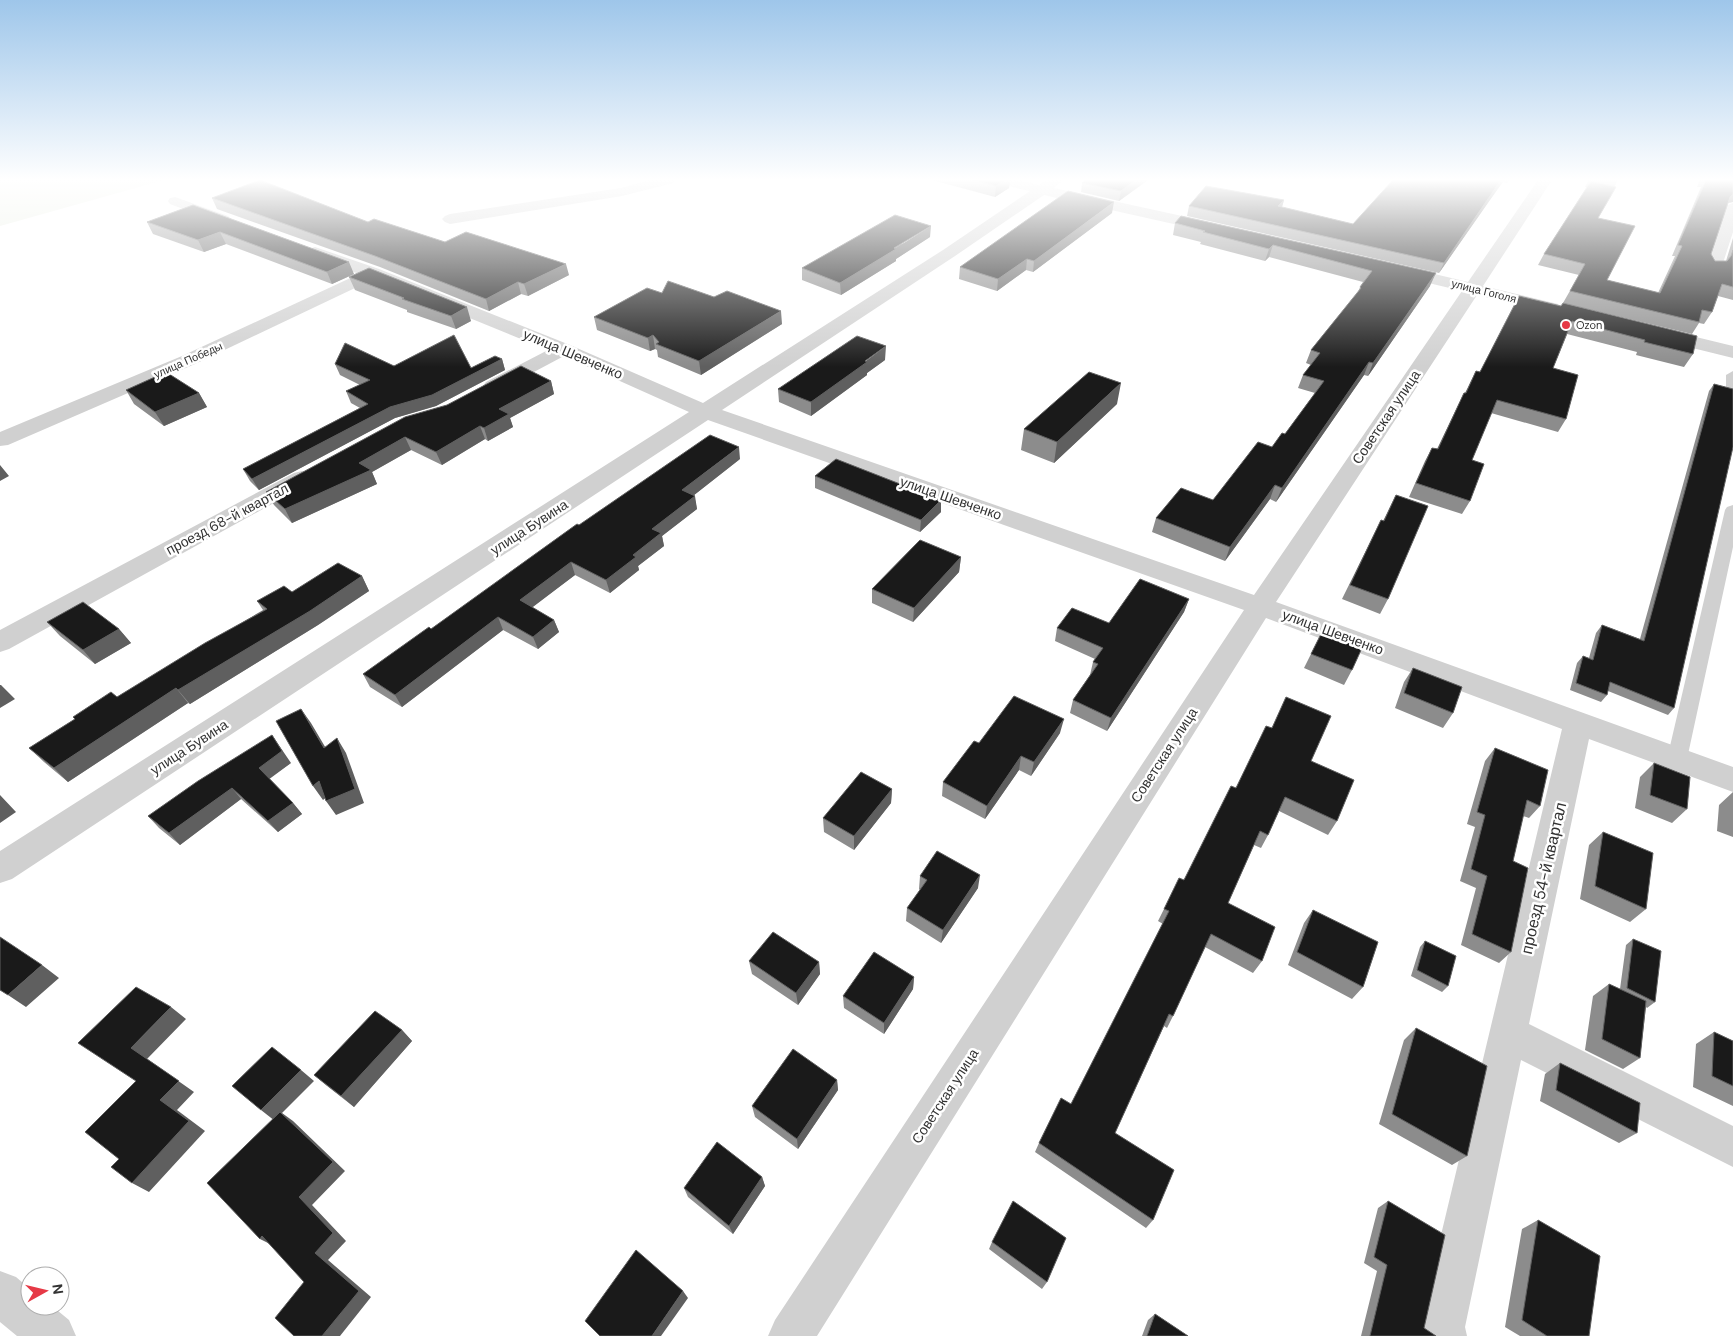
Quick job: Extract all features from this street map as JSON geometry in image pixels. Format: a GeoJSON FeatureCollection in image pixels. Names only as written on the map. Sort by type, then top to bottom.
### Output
{"type":"FeatureCollection","features":[{"type":"Feature","properties":{"kind":"street","name":"улица Бувина"},"geometry":{"type":"LineString","coordinates":[[0,870],[964,242]]}},
{"type":"Feature","properties":{"kind":"street","name":"Советская улица"},"geometry":{"type":"LineString","coordinates":[[791,1336],[1260,606],[1503,242]]}},
{"type":"Feature","properties":{"kind":"street"},"geometry":{"type":"LineString","coordinates":[[1714,266],[1726,242]]}},
{"type":"Feature","properties":{"kind":"street","name":"улица Шевченко"},"geometry":{"type":"LineString","coordinates":[[292,244],[373,273],[563,349],[706,412],[1260,606],[1733,780]]}},
{"type":"Feature","properties":{"kind":"street","name":"улица Гоголя"},"geometry":{"type":"LineString","coordinates":[[1380,265],[1569,312]]}},
{"type":"Feature","properties":{"kind":"street","name":"улица Победы"},"geometry":{"type":"LineString","coordinates":[[0,440],[142,381],[285,318],[373,273]]}},
{"type":"Feature","properties":{"kind":"street"},"geometry":{"type":"LineString","coordinates":[[1646,331],[1733,352]]}},
{"type":"Feature","properties":{"kind":"street"},"geometry":{"type":"LineString","coordinates":[[478,394],[563,349]]}},
{"type":"Feature","properties":{"kind":"street","name":"проезд 68-й квартал"},"geometry":{"type":"LineString","coordinates":[[0,642],[324,466]]}},
{"type":"Feature","properties":{"kind":"street","name":"проезд 54-й квартал"},"geometry":{"type":"LineString","coordinates":[[1444,1336],[1442,1327],[1578,722]]}},
{"type":"Feature","properties":{"kind":"street"},"geometry":{"type":"LineString","coordinates":[[1508,1034],[1733,1147]]}},
{"type":"Feature","properties":{"kind":"street"},"geometry":{"type":"LineString","coordinates":[[0,1293],[53,1336]]}},
{"type":"Feature","properties":{"kind":"lane"},"geometry":{"type":"LineString","coordinates":[[1733,375],[1733,388]]}},
{"type":"Feature","properties":{"kind":"lane"},"geometry":{"type":"LineString","coordinates":[[1676,759],[1733,510]]}},
{"type":"Feature","properties":{"kind":"building"},"geometry":{"type":"Polygon","coordinates":[[[248,242],[295,242],[349,262],[327,272],[248,242]]]}},
{"type":"Feature","properties":{"kind":"building"},"geometry":{"type":"Polygon","coordinates":[[[337,242],[498,242],[566,264],[524,284],[518,282],[486,299],[337,242]]]}},
{"type":"Feature","properties":{"kind":"building"},"geometry":{"type":"Polygon","coordinates":[[[847,242],[904,242],[894,248],[896,249],[840,283],[802,268],[847,242]]]}},
{"type":"Feature","properties":{"kind":"building"},"geometry":{"type":"Polygon","coordinates":[[[995,242],[1059,242],[1034,261],[1027,259],[998,279],[960,267],[995,242]]]}},
{"type":"Feature","properties":{"kind":"building"},"geometry":{"type":"Polygon","coordinates":[[[1243,242],[1299,242],[1436,273],[1373,363],[1369,362],[1282,488],[1275,485],[1230,547],[1156,518],[1181,488],[1213,500],[1258,442],[1272,447],[1282,433],[1285,434],[1324,381],[1303,375],[1320,353],[1311,350],[1361,288],[1372,271],[1273,245],[1269,249],[1243,242]]]}},
{"type":"Feature","properties":{"kind":"building"},"geometry":{"type":"Polygon","coordinates":[[[1352,242],[1458,242],[1444,263],[1352,242]]]}},
{"type":"Feature","properties":{"kind":"building"},"geometry":{"type":"Polygon","coordinates":[[[1552,242],[1627,242],[1607,280],[1660,293],[1682,246],[1678,245],[1679,242],[1715,242],[1711,254],[1715,261],[1727,261],[1733,250],[1733,287],[1722,284],[1712,312],[1702,310],[1699,322],[1570,291],[1585,264],[1544,254],[1552,242]]]}},
{"type":"Feature","properties":{"kind":"building"},"geometry":{"type":"Polygon","coordinates":[[[369,268],[467,307],[451,316],[402,299],[404,298],[349,277],[369,268]]]}},
{"type":"Feature","properties":{"kind":"building"},"geometry":{"type":"Polygon","coordinates":[[[668,281],[714,297],[727,291],[781,311],[699,361],[656,344],[659,342],[653,335],[648,338],[594,317],[647,288],[662,293],[668,281]]]}},
{"type":"Feature","properties":{"kind":"building"},"geometry":{"type":"Polygon","coordinates":[[[1519,296],[1561,306],[1563,303],[1697,336],[1693,354],[1572,321],[1553,368],[1578,375],[1566,419],[1497,400],[1472,460],[1484,464],[1470,501],[1416,483],[1432,448],[1438,449],[1464,393],[1466,393],[1476,371],[1480,372],[1519,296]]]}},
{"type":"Feature","properties":{"kind":"building"},"geometry":{"type":"Polygon","coordinates":[[[454,335],[471,368],[495,356],[502,359],[432,395],[390,407],[252,479],[243,469],[368,404],[346,391],[370,380],[335,364],[345,343],[394,366],[454,335]]]}},
{"type":"Feature","properties":{"kind":"building"},"geometry":{"type":"Polygon","coordinates":[[[857,336],[886,346],[811,402],[778,389],[857,336]]]}},
{"type":"Feature","properties":{"kind":"building"},"geometry":{"type":"Polygon","coordinates":[[[521,366],[551,381],[499,409],[509,414],[484,428],[480,426],[436,452],[405,437],[359,463],[371,470],[285,509],[266,492],[405,417],[447,405],[521,366]]]}},
{"type":"Feature","properties":{"kind":"building"},"geometry":{"type":"Polygon","coordinates":[[[166,372],[199,393],[155,412],[126,390],[166,372]]]}},
{"type":"Feature","properties":{"kind":"building"},"geometry":{"type":"Polygon","coordinates":[[[1089,372],[1121,383],[1057,442],[1024,429],[1089,372]]]}},
{"type":"Feature","properties":{"kind":"building"},"geometry":{"type":"Polygon","coordinates":[[[1714,384],[1733,389],[1733,447],[1674,708],[1610,682],[1607,695],[1576,683],[1583,656],[1593,660],[1602,625],[1644,641],[1714,384]]]}},
{"type":"Feature","properties":{"kind":"building"},"geometry":{"type":"Polygon","coordinates":[[[710,435],[739,447],[682,490],[695,496],[652,529],[661,533],[633,555],[636,557],[606,580],[571,562],[520,600],[554,620],[533,637],[498,617],[395,695],[363,674],[429,627],[431,629],[577,524],[579,525],[710,435]]]}},
{"type":"Feature","properties":{"kind":"building"},"geometry":{"type":"Polygon","coordinates":[[[836,459],[941,500],[921,520],[815,476],[836,459]]]}},
{"type":"Feature","properties":{"kind":"building"},"geometry":{"type":"Polygon","coordinates":[[[1396,495],[1428,506],[1388,599],[1350,585],[1381,520],[1384,521],[1396,495]]]}},
{"type":"Feature","properties":{"kind":"building"},"geometry":{"type":"Polygon","coordinates":[[[920,540],[961,557],[914,608],[872,589],[920,540]]]}},
{"type":"Feature","properties":{"kind":"building"},"geometry":{"type":"Polygon","coordinates":[[[338,563],[362,576],[310,611],[178,690],[176,688],[54,768],[29,748],[75,719],[73,717],[111,692],[117,697],[205,643],[267,609],[257,601],[284,586],[292,592],[338,563]]]}},
{"type":"Feature","properties":{"kind":"building"},"geometry":{"type":"Polygon","coordinates":[[[1140,579],[1189,599],[1111,718],[1073,700],[1098,664],[1093,662],[1103,648],[1057,628],[1072,608],[1109,623],[1140,579]]]}},
{"type":"Feature","properties":{"kind":"building"},"geometry":{"type":"Polygon","coordinates":[[[83,602],[119,629],[83,650],[47,622],[83,602]]]}},
{"type":"Feature","properties":{"kind":"building"},"geometry":{"type":"Polygon","coordinates":[[[1322,632],[1362,648],[1352,670],[1311,654],[1322,632]]]}},
{"type":"Feature","properties":{"kind":"building"},"geometry":{"type":"Polygon","coordinates":[[[1413,668],[1462,687],[1453,713],[1404,693],[1413,668]]]}},
{"type":"Feature","properties":{"kind":"building"},"geometry":{"type":"Polygon","coordinates":[[[1014,696],[1064,719],[1034,762],[1021,756],[987,806],[943,782],[974,741],[979,743],[1014,696]]]}},
{"type":"Feature","properties":{"kind":"building"},"geometry":{"type":"Polygon","coordinates":[[[1286,697],[1331,716],[1311,761],[1354,780],[1337,821],[1285,797],[1268,835],[1260,831],[1228,903],[1275,927],[1262,961],[1211,934],[1173,1016],[1169,1014],[1115,1133],[1174,1170],[1153,1220],[1039,1143],[1061,1098],[1071,1104],[1169,911],[1164,909],[1179,878],[1184,880],[1231,786],[1236,788],[1266,726],[1272,728],[1286,697]]]}},
{"type":"Feature","properties":{"kind":"building"},"geometry":{"type":"Polygon","coordinates":[[[301,709],[324,748],[337,738],[355,789],[326,801],[319,781],[313,786],[276,721],[301,709]]]}},
{"type":"Feature","properties":{"kind":"building"},"geometry":{"type":"Polygon","coordinates":[[[272,735],[282,751],[259,768],[293,803],[268,821],[232,788],[169,833],[148,816],[198,781],[272,735]]]}},
{"type":"Feature","properties":{"kind":"building"},"geometry":{"type":"Polygon","coordinates":[[[1495,748],[1548,770],[1540,806],[1527,800],[1513,861],[1528,868],[1511,952],[1472,934],[1487,876],[1471,869],[1485,815],[1477,812],[1495,748]]]}},
{"type":"Feature","properties":{"kind":"building"},"geometry":{"type":"Polygon","coordinates":[[[1654,763],[1690,777],[1687,809],[1650,795],[1654,763]]]}},
{"type":"Feature","properties":{"kind":"building"},"geometry":{"type":"Polygon","coordinates":[[[861,772],[892,789],[854,836],[823,818],[861,772]]]}},
{"type":"Feature","properties":{"kind":"building"},"geometry":{"type":"Polygon","coordinates":[[[1603,832],[1653,853],[1646,909],[1595,886],[1603,832]]]}},
{"type":"Feature","properties":{"kind":"building"},"geometry":{"type":"Polygon","coordinates":[[[937,851],[980,875],[943,930],[907,908],[927,880],[920,876],[937,851]]]}},
{"type":"Feature","properties":{"kind":"building"},"geometry":{"type":"Polygon","coordinates":[[[1313,910],[1378,942],[1363,987],[1297,952],[1313,910]]]}},
{"type":"Feature","properties":{"kind":"building"},"geometry":{"type":"Polygon","coordinates":[[[773,932],[819,962],[796,993],[749,961],[773,932]]]}},
{"type":"Feature","properties":{"kind":"building"},"geometry":{"type":"Polygon","coordinates":[[[0,937],[42,965],[8,995],[0,990],[0,937]]]}},
{"type":"Feature","properties":{"kind":"building"},"geometry":{"type":"Polygon","coordinates":[[[1633,939],[1661,951],[1655,1002],[1627,988],[1633,939]]]}},
{"type":"Feature","properties":{"kind":"building"},"geometry":{"type":"Polygon","coordinates":[[[1425,941],[1456,956],[1448,986],[1417,970],[1425,941]]]}},
{"type":"Feature","properties":{"kind":"building"},"geometry":{"type":"Polygon","coordinates":[[[874,952],[914,977],[884,1023],[843,996],[874,952]]]}},
{"type":"Feature","properties":{"kind":"building"},"geometry":{"type":"Polygon","coordinates":[[[1609,984],[1646,1001],[1640,1058],[1602,1039],[1609,984]]]}},
{"type":"Feature","properties":{"kind":"building"},"geometry":{"type":"Polygon","coordinates":[[[136,987],[171,1007],[131,1048],[179,1081],[160,1100],[189,1121],[132,1183],[111,1167],[119,1159],[85,1132],[136,1081],[78,1043],[136,987]]]}},
{"type":"Feature","properties":{"kind":"building"},"geometry":{"type":"Polygon","coordinates":[[[375,1011],[402,1030],[341,1096],[314,1075],[375,1011]]]}},
{"type":"Feature","properties":{"kind":"building"},"geometry":{"type":"Polygon","coordinates":[[[1416,1028],[1487,1066],[1467,1156],[1392,1114],[1416,1028]]]}},
{"type":"Feature","properties":{"kind":"building"},"geometry":{"type":"Polygon","coordinates":[[[1714,1032],[1733,1041],[1733,1086],[1712,1076],[1714,1032]]]}},
{"type":"Feature","properties":{"kind":"building"},"geometry":{"type":"Polygon","coordinates":[[[272,1047],[301,1070],[261,1110],[232,1086],[272,1047]]]}},
{"type":"Feature","properties":{"kind":"building"},"geometry":{"type":"Polygon","coordinates":[[[793,1049],[837,1080],[797,1139],[752,1106],[793,1049]]]}},
{"type":"Feature","properties":{"kind":"building"},"geometry":{"type":"Polygon","coordinates":[[[1560,1063],[1640,1103],[1637,1133],[1556,1090],[1560,1063]]]}},
{"type":"Feature","properties":{"kind":"building"},"geometry":{"type":"Polygon","coordinates":[[[280,1112],[333,1162],[299,1197],[333,1233],[315,1253],[359,1291],[322,1336],[294,1336],[275,1318],[304,1282],[262,1236],[260,1239],[207,1183],[280,1112]]]}},
{"type":"Feature","properties":{"kind":"building"},"geometry":{"type":"Polygon","coordinates":[[[717,1142],[762,1177],[729,1226],[684,1188],[717,1142]]]}},
{"type":"Feature","properties":{"kind":"building"},"geometry":{"type":"Polygon","coordinates":[[[1013,1201],[1066,1238],[1047,1282],[992,1242],[1013,1201]]]}},
{"type":"Feature","properties":{"kind":"building"},"geometry":{"type":"Polygon","coordinates":[[[1388,1201],[1445,1235],[1424,1328],[1436,1336],[1370,1336],[1387,1265],[1374,1257],[1388,1201]]]}},
{"type":"Feature","properties":{"kind":"building"},"geometry":{"type":"Polygon","coordinates":[[[1538,1220],[1600,1256],[1589,1336],[1547,1336],[1522,1320],[1538,1220]]]}},
{"type":"Feature","properties":{"kind":"building"},"geometry":{"type":"Polygon","coordinates":[[[636,1250],[683,1291],[652,1336],[600,1336],[585,1321],[636,1250]]]}},
{"type":"Feature","properties":{"kind":"building"},"geometry":{"type":"Polygon","coordinates":[[[1155,1314],[1188,1336],[1147,1336],[1155,1314]]]}},
{"type":"Feature","properties":{"kind":"place","name":"Ozon"},"geometry":{"type":"Point","coordinates":[1566,325]}}]}
